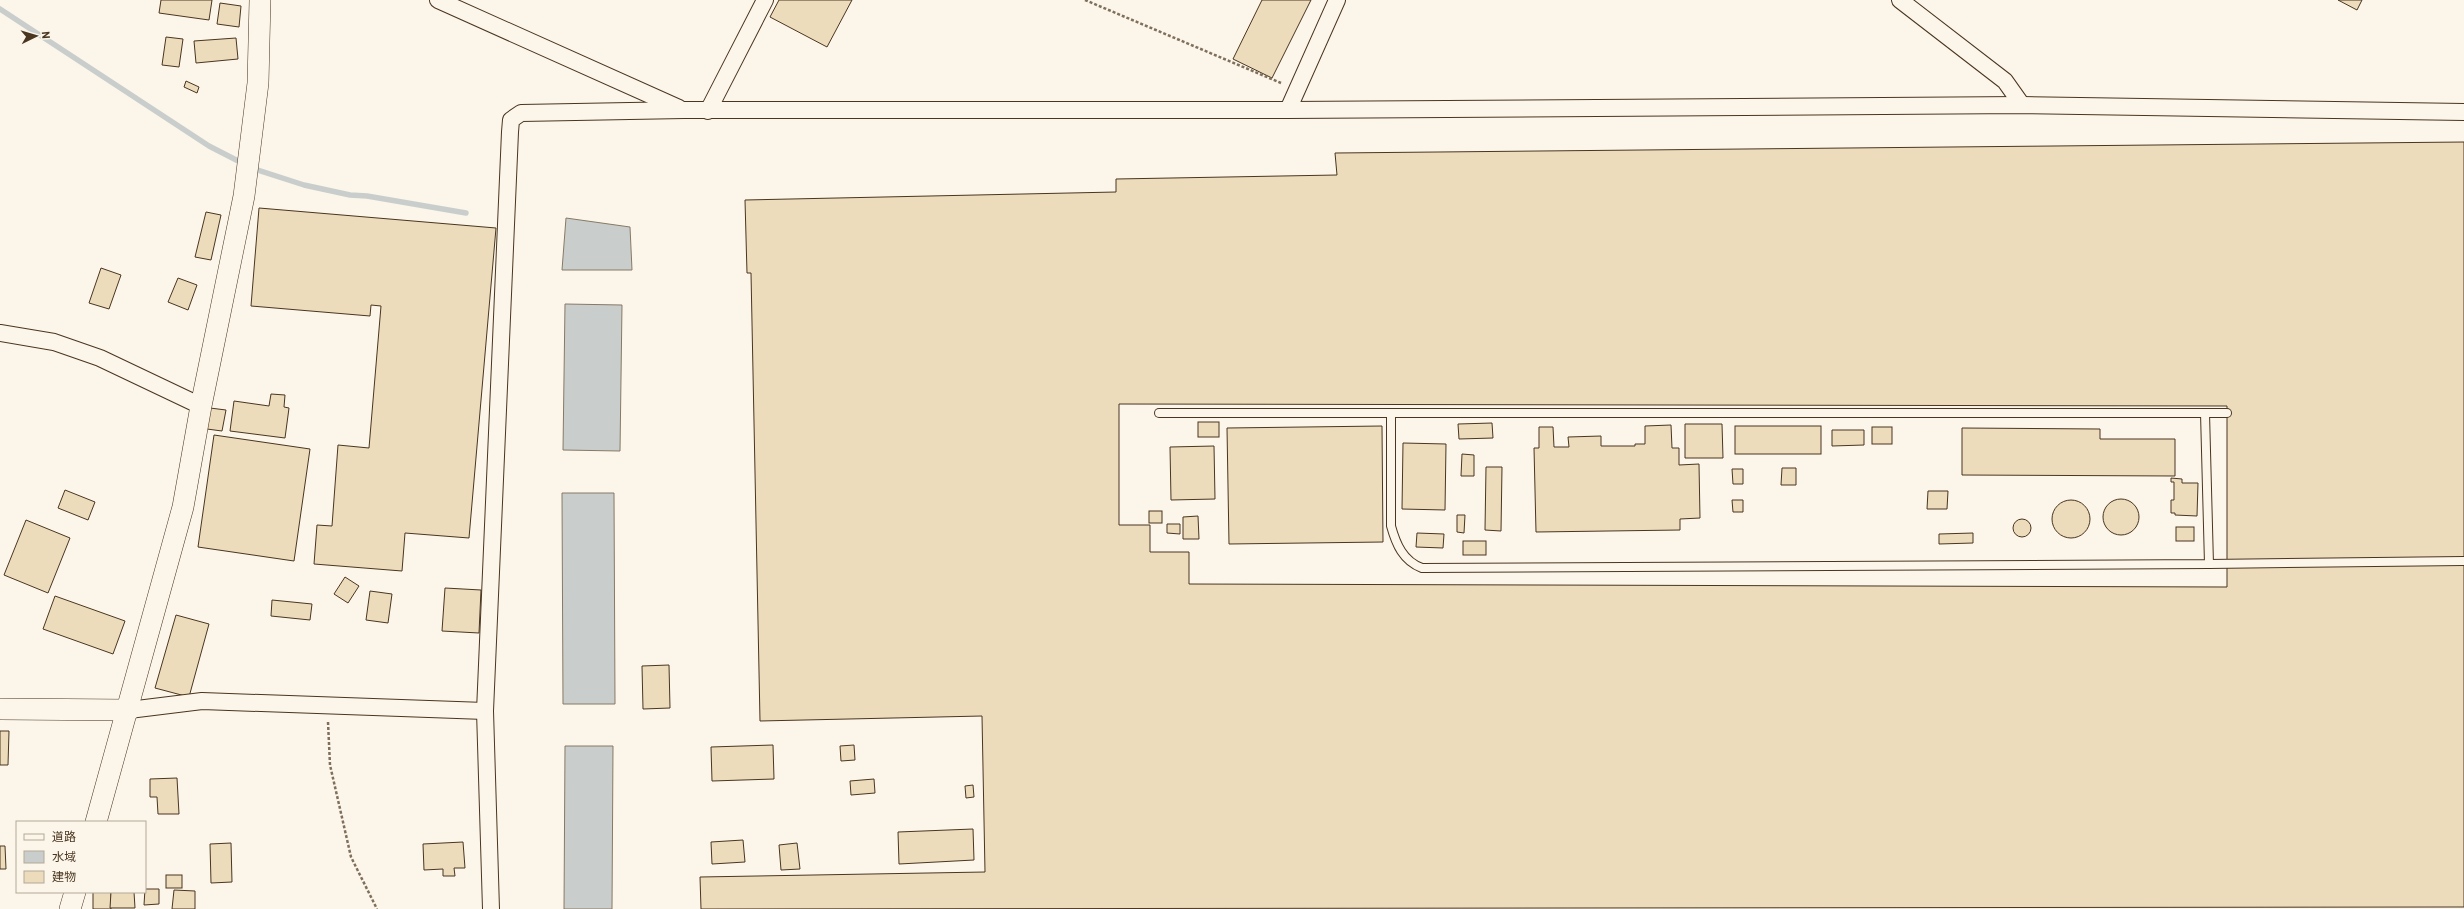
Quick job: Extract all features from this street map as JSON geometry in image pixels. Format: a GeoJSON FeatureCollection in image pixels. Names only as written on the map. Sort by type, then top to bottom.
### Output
{"type":"FeatureCollection","features":[{"type":"Feature","properties":{"kind":"street"},"geometry":{"type":"LineString","coordinates":[[96,821],[183,508],[201,406],[246,178],[258,83],[260,0]]}},
{"type":"Feature","properties":{"kind":"street"},"geometry":{"type":"LineString","coordinates":[[438,0],[684,110]]}},
{"type":"Feature","properties":{"kind":"street"},"geometry":{"type":"LineString","coordinates":[[708,111],[765,0]]}},
{"type":"Feature","properties":{"kind":"street"},"geometry":{"type":"LineString","coordinates":[[1288,110],[1337,0]]}},
{"type":"Feature","properties":{"kind":"street"},"geometry":{"type":"LineString","coordinates":[[1900,0],[2005,81],[2022,105]]}},
{"type":"Feature","properties":{"kind":"street"},"geometry":{"type":"LineString","coordinates":[[491,909],[485,711],[510,120],[521,113],[684,110],[1288,110],[2022,105],[2464,112]]}},
{"type":"Feature","properties":{"kind":"street"},"geometry":{"type":"LineString","coordinates":[[0,334],[54,342],[93,356],[201,406]]}},
{"type":"Feature","properties":{"kind":"street"},"geometry":{"type":"LineString","coordinates":[[0,709],[128,710],[202,701],[485,711]]}},
{"type":"Feature","properties":{"kind":"street"},"geometry":{"type":"LineString","coordinates":[[70,909],[75,893]]}},
{"type":"Feature","properties":{"kind":"lane"},"geometry":{"type":"LineString","coordinates":[[1159,413],[2227,413]]}},
{"type":"Feature","properties":{"kind":"lane"},"geometry":{"type":"LineString","coordinates":[[1391,413],[1391,526],[1396,541],[1404,556],[1415,566],[1422,568],[2209,564],[2464,561]]}},
{"type":"Feature","properties":{"kind":"lane"},"geometry":{"type":"LineString","coordinates":[[2206,413],[2209,564]]}},
{"type":"Feature","properties":{"kind":"path"},"geometry":{"type":"LineString","coordinates":[[1085,0],[1297,90]]}},
{"type":"Feature","properties":{"kind":"path"},"geometry":{"type":"LineString","coordinates":[[327,706],[330,765],[351,857],[377,909]]}},
{"type":"Feature","properties":{"kind":"water"},"geometry":{"type":"Polygon","coordinates":[[[566,218],[630,227],[632,270],[562,270],[566,218]]]}},
{"type":"Feature","properties":{"kind":"water"},"geometry":{"type":"Polygon","coordinates":[[[565,304],[622,305],[620,451],[563,450],[565,304]]]}},
{"type":"Feature","properties":{"kind":"water"},"geometry":{"type":"Polygon","coordinates":[[[562,493],[614,493],[615,704],[563,704],[562,493]]]}},
{"type":"Feature","properties":{"kind":"water"},"geometry":{"type":"Polygon","coordinates":[[[565,746],[613,746],[612,909],[564,909],[565,746]]]}},
{"type":"Feature","properties":{"kind":"building"},"geometry":{"type":"Polygon","coordinates":[[[161,0],[212,0],[209,20],[159,13],[161,0]]]}},
{"type":"Feature","properties":{"kind":"building"},"geometry":{"type":"Polygon","coordinates":[[[779,0],[852,0],[827,47],[770,17],[779,0]]]}},
{"type":"Feature","properties":{"kind":"building"},"geometry":{"type":"Polygon","coordinates":[[[1262,0],[1311,0],[1272,78],[1233,59],[1262,0]]]}},
{"type":"Feature","properties":{"kind":"building"},"geometry":{"type":"Polygon","coordinates":[[[2338,0],[2362,0],[2357,10],[2338,0]]]}},
{"type":"Feature","properties":{"kind":"building"},"geometry":{"type":"Polygon","coordinates":[[[220,3],[241,6],[239,27],[217,24],[220,3]]]}},
{"type":"Feature","properties":{"kind":"building"},"geometry":{"type":"Polygon","coordinates":[[[166,37],[183,39],[179,67],[162,65],[166,37]]]}},
{"type":"Feature","properties":{"kind":"building"},"geometry":{"type":"Polygon","coordinates":[[[236,38],[238,59],[196,63],[194,41],[236,38]]]}},
{"type":"Feature","properties":{"kind":"building"},"geometry":{"type":"Polygon","coordinates":[[[186,81],[199,87],[197,93],[184,87],[186,81]]]}},
{"type":"Feature","properties":{"kind":"building"},"geometry":{"type":"Polygon","coordinates":[[[2464,142],[2464,907],[701,909],[700,877],[985,872],[982,716],[760,721],[751,273],[747,273],[745,200],[1116,192],[1116,179],[1337,175],[1335,153],[2464,142]],[[1119,404],[1119,525],[1150,525],[1150,552],[1189,552],[1189,584],[2227,587],[2227,406],[1119,404]]]}},
{"type":"Feature","properties":{"kind":"building"},"geometry":{"type":"Polygon","coordinates":[[[259,208],[496,228],[469,538],[405,533],[402,571],[314,564],[317,525],[332,526],[338,445],[369,448],[381,306],[371,305],[370,316],[251,306],[259,208]]]}},
{"type":"Feature","properties":{"kind":"building"},"geometry":{"type":"Polygon","coordinates":[[[206,212],[221,215],[211,260],[195,257],[206,212]]]}},
{"type":"Feature","properties":{"kind":"building"},"geometry":{"type":"Polygon","coordinates":[[[101,268],[121,275],[109,309],[89,303],[101,268]]]}},
{"type":"Feature","properties":{"kind":"building"},"geometry":{"type":"Polygon","coordinates":[[[178,278],[197,285],[188,310],[168,302],[178,278]]]}},
{"type":"Feature","properties":{"kind":"building"},"geometry":{"type":"Polygon","coordinates":[[[271,394],[285,395],[284,407],[289,408],[285,438],[230,431],[234,401],[269,406],[271,394]]]}},
{"type":"Feature","properties":{"kind":"building"},"geometry":{"type":"Polygon","coordinates":[[[210,408],[226,410],[222,431],[207,429],[210,408]]]}},
{"type":"Feature","properties":{"kind":"building"},"geometry":{"type":"Polygon","coordinates":[[[1198,422],[1219,422],[1219,437],[1198,437],[1198,422]]]}},
{"type":"Feature","properties":{"kind":"building"},"geometry":{"type":"Polygon","coordinates":[[[1492,423],[1493,438],[1459,439],[1458,424],[1492,423]]]}},
{"type":"Feature","properties":{"kind":"building"},"geometry":{"type":"Polygon","coordinates":[[[1685,424],[1722,424],[1723,458],[1685,458],[1685,424]]]}},
{"type":"Feature","properties":{"kind":"building"},"geometry":{"type":"Polygon","coordinates":[[[1671,425],[1672,448],[1679,448],[1679,465],[1699,464],[1700,518],[1680,519],[1680,530],[1536,532],[1534,448],[1539,448],[1539,427],[1553,427],[1554,447],[1569,447],[1568,437],[1601,436],[1601,446],[1635,446],[1635,444],[1645,444],[1645,426],[1671,425]]]}},
{"type":"Feature","properties":{"kind":"building"},"geometry":{"type":"Polygon","coordinates":[[[1382,426],[1383,542],[1229,544],[1227,428],[1382,426]]]}},
{"type":"Feature","properties":{"kind":"building"},"geometry":{"type":"Polygon","coordinates":[[[1735,426],[1821,426],[1821,454],[1735,454],[1735,426]]]}},
{"type":"Feature","properties":{"kind":"building"},"geometry":{"type":"Polygon","coordinates":[[[1872,427],[1892,427],[1892,444],[1872,444],[1872,427]]]}},
{"type":"Feature","properties":{"kind":"building"},"geometry":{"type":"Polygon","coordinates":[[[1962,428],[2100,429],[2100,439],[2175,439],[2175,476],[1962,475],[1962,428]]]}},
{"type":"Feature","properties":{"kind":"building"},"geometry":{"type":"Polygon","coordinates":[[[1832,430],[1864,430],[1864,445],[1832,446],[1832,430]]]}},
{"type":"Feature","properties":{"kind":"building"},"geometry":{"type":"Polygon","coordinates":[[[214,435],[310,449],[294,561],[198,547],[214,435]]]}},
{"type":"Feature","properties":{"kind":"building"},"geometry":{"type":"Polygon","coordinates":[[[1403,443],[1446,444],[1445,510],[1402,509],[1403,443]]]}},
{"type":"Feature","properties":{"kind":"building"},"geometry":{"type":"Polygon","coordinates":[[[1214,446],[1215,499],[1171,500],[1170,447],[1214,446]]]}},
{"type":"Feature","properties":{"kind":"building"},"geometry":{"type":"Polygon","coordinates":[[[1462,454],[1474,455],[1474,476],[1461,476],[1462,454]]]}},
{"type":"Feature","properties":{"kind":"building"},"geometry":{"type":"Polygon","coordinates":[[[1486,467],[1502,467],[1501,531],[1485,530],[1486,467]]]}},
{"type":"Feature","properties":{"kind":"building"},"geometry":{"type":"Polygon","coordinates":[[[1782,468],[1796,468],[1796,485],[1781,485],[1782,468]]]}},
{"type":"Feature","properties":{"kind":"building"},"geometry":{"type":"Polygon","coordinates":[[[1732,469],[1743,469],[1743,484],[1733,484],[1732,469]]]}},
{"type":"Feature","properties":{"kind":"building"},"geometry":{"type":"Polygon","coordinates":[[[2171,478],[2182,479],[2182,483],[2198,483],[2197,516],[2175,515],[2175,513],[2171,513],[2171,500],[2174,500],[2174,482],[2171,482],[2171,478]]]}},
{"type":"Feature","properties":{"kind":"building"},"geometry":{"type":"Polygon","coordinates":[[[65,490],[95,502],[88,520],[58,508],[65,490]]]}},
{"type":"Feature","properties":{"kind":"building"},"geometry":{"type":"Polygon","coordinates":[[[1928,491],[1948,491],[1947,509],[1927,509],[1928,491]]]}},
{"type":"Feature","properties":{"kind":"building"},"geometry":{"type":"Polygon","coordinates":[[[2125,499],[2134,504],[2138,510],[2138,524],[2134,530],[2125,535],[2117,535],[2108,530],[2104,524],[2103,513],[2108,504],[2114,500],[2125,499]]]}},
{"type":"Feature","properties":{"kind":"building"},"geometry":{"type":"Polygon","coordinates":[[[1732,500],[1743,500],[1743,512],[1733,512],[1732,500]]]}},
{"type":"Feature","properties":{"kind":"building"},"geometry":{"type":"Polygon","coordinates":[[[2067,500],[2075,500],[2082,503],[2087,508],[2090,519],[2087,530],[2082,535],[2075,538],[2067,538],[2060,535],[2055,530],[2052,523],[2052,515],[2055,508],[2060,503],[2067,500]]]}},
{"type":"Feature","properties":{"kind":"building"},"geometry":{"type":"Polygon","coordinates":[[[1149,511],[1162,511],[1162,523],[1149,523],[1149,511]]]}},
{"type":"Feature","properties":{"kind":"building"},"geometry":{"type":"Polygon","coordinates":[[[1457,515],[1465,515],[1464,533],[1457,532],[1457,515]]]}},
{"type":"Feature","properties":{"kind":"building"},"geometry":{"type":"Polygon","coordinates":[[[1198,516],[1199,539],[1183,539],[1183,517],[1198,516]]]}},
{"type":"Feature","properties":{"kind":"building"},"geometry":{"type":"Polygon","coordinates":[[[2022,519],[2028,522],[2031,528],[2028,534],[2022,537],[2016,534],[2013,528],[2016,522],[2022,519]]]}},
{"type":"Feature","properties":{"kind":"building"},"geometry":{"type":"Polygon","coordinates":[[[26,520],[70,538],[48,593],[4,575],[26,520]]]}},
{"type":"Feature","properties":{"kind":"building"},"geometry":{"type":"Polygon","coordinates":[[[1167,524],[1180,524],[1180,534],[1167,533],[1167,524]]]}},
{"type":"Feature","properties":{"kind":"building"},"geometry":{"type":"Polygon","coordinates":[[[2176,527],[2194,527],[2194,541],[2176,541],[2176,527]]]}},
{"type":"Feature","properties":{"kind":"building"},"geometry":{"type":"Polygon","coordinates":[[[1417,533],[1444,534],[1443,548],[1416,547],[1417,533]]]}},
{"type":"Feature","properties":{"kind":"building"},"geometry":{"type":"Polygon","coordinates":[[[1973,533],[1973,543],[1939,544],[1939,534],[1973,533]]]}},
{"type":"Feature","properties":{"kind":"building"},"geometry":{"type":"Polygon","coordinates":[[[1463,541],[1486,541],[1486,555],[1463,555],[1463,541]]]}},
{"type":"Feature","properties":{"kind":"building"},"geometry":{"type":"Polygon","coordinates":[[[345,577],[359,586],[348,603],[334,594],[345,577]]]}},
{"type":"Feature","properties":{"kind":"building"},"geometry":{"type":"Polygon","coordinates":[[[445,588],[481,590],[479,633],[442,631],[445,588]]]}},
{"type":"Feature","properties":{"kind":"building"},"geometry":{"type":"Polygon","coordinates":[[[370,591],[392,594],[388,623],[366,620],[370,591]]]}},
{"type":"Feature","properties":{"kind":"building"},"geometry":{"type":"Polygon","coordinates":[[[55,596],[125,621],[113,654],[43,629],[55,596]]]}},
{"type":"Feature","properties":{"kind":"building"},"geometry":{"type":"Polygon","coordinates":[[[272,600],[312,604],[310,620],[271,616],[272,600]]]}},
{"type":"Feature","properties":{"kind":"building"},"geometry":{"type":"Polygon","coordinates":[[[176,615],[209,624],[189,697],[155,688],[176,615]]]}},
{"type":"Feature","properties":{"kind":"building"},"geometry":{"type":"Polygon","coordinates":[[[669,665],[670,708],[643,709],[642,666],[669,665]]]}},
{"type":"Feature","properties":{"kind":"building"},"geometry":{"type":"Polygon","coordinates":[[[0,731],[9,731],[8,765],[0,765],[0,731]]]}},
{"type":"Feature","properties":{"kind":"building"},"geometry":{"type":"Polygon","coordinates":[[[773,745],[774,779],[712,781],[711,747],[773,745]]]}},
{"type":"Feature","properties":{"kind":"building"},"geometry":{"type":"Polygon","coordinates":[[[854,745],[855,760],[841,761],[840,746],[854,745]]]}},
{"type":"Feature","properties":{"kind":"building"},"geometry":{"type":"Polygon","coordinates":[[[177,778],[179,814],[158,814],[157,797],[150,797],[150,779],[177,778]]]}},
{"type":"Feature","properties":{"kind":"building"},"geometry":{"type":"Polygon","coordinates":[[[874,779],[875,793],[851,795],[850,781],[874,779]]]}},
{"type":"Feature","properties":{"kind":"building"},"geometry":{"type":"Polygon","coordinates":[[[973,785],[974,797],[966,798],[965,786],[973,785]]]}},
{"type":"Feature","properties":{"kind":"building"},"geometry":{"type":"Polygon","coordinates":[[[973,829],[974,860],[899,864],[898,832],[973,829]]]}},
{"type":"Feature","properties":{"kind":"building"},"geometry":{"type":"Polygon","coordinates":[[[743,840],[745,862],[712,864],[711,842],[743,840]]]}},
{"type":"Feature","properties":{"kind":"building"},"geometry":{"type":"Polygon","coordinates":[[[463,842],[465,868],[454,868],[455,876],[443,876],[443,869],[424,870],[423,844],[463,842]]]}},
{"type":"Feature","properties":{"kind":"building"},"geometry":{"type":"Polygon","coordinates":[[[231,843],[232,882],[211,883],[210,844],[231,843]]]}},
{"type":"Feature","properties":{"kind":"building"},"geometry":{"type":"Polygon","coordinates":[[[797,843],[800,869],[781,870],[779,845],[797,843]]]}},
{"type":"Feature","properties":{"kind":"building"},"geometry":{"type":"Polygon","coordinates":[[[0,846],[5,846],[6,869],[0,869],[0,846]]]}},
{"type":"Feature","properties":{"kind":"building"},"geometry":{"type":"Polygon","coordinates":[[[166,875],[182,875],[182,888],[166,888],[166,875]]]}},
{"type":"Feature","properties":{"kind":"building"},"geometry":{"type":"Polygon","coordinates":[[[146,889],[159,889],[159,904],[144,905],[146,889]]]}},
{"type":"Feature","properties":{"kind":"building"},"geometry":{"type":"Polygon","coordinates":[[[174,890],[195,891],[195,909],[172,909],[174,890]]]}},
{"type":"Feature","properties":{"kind":"building"},"geometry":{"type":"Polygon","coordinates":[[[93,893],[111,893],[111,909],[93,909],[93,893]]]}},
{"type":"Feature","properties":{"kind":"building"},"geometry":{"type":"Polygon","coordinates":[[[111,893],[134,893],[135,908],[110,908],[111,893]]]}},
{"type":"Feature","properties":{"kind":"waterway"},"geometry":{"type":"LineString","coordinates":[[0,9],[209,146],[244,164]]}},
{"type":"Feature","properties":{"kind":"waterway"},"geometry":{"type":"LineString","coordinates":[[251,168],[304,185],[350,195],[367,196],[466,213]]}}]}
